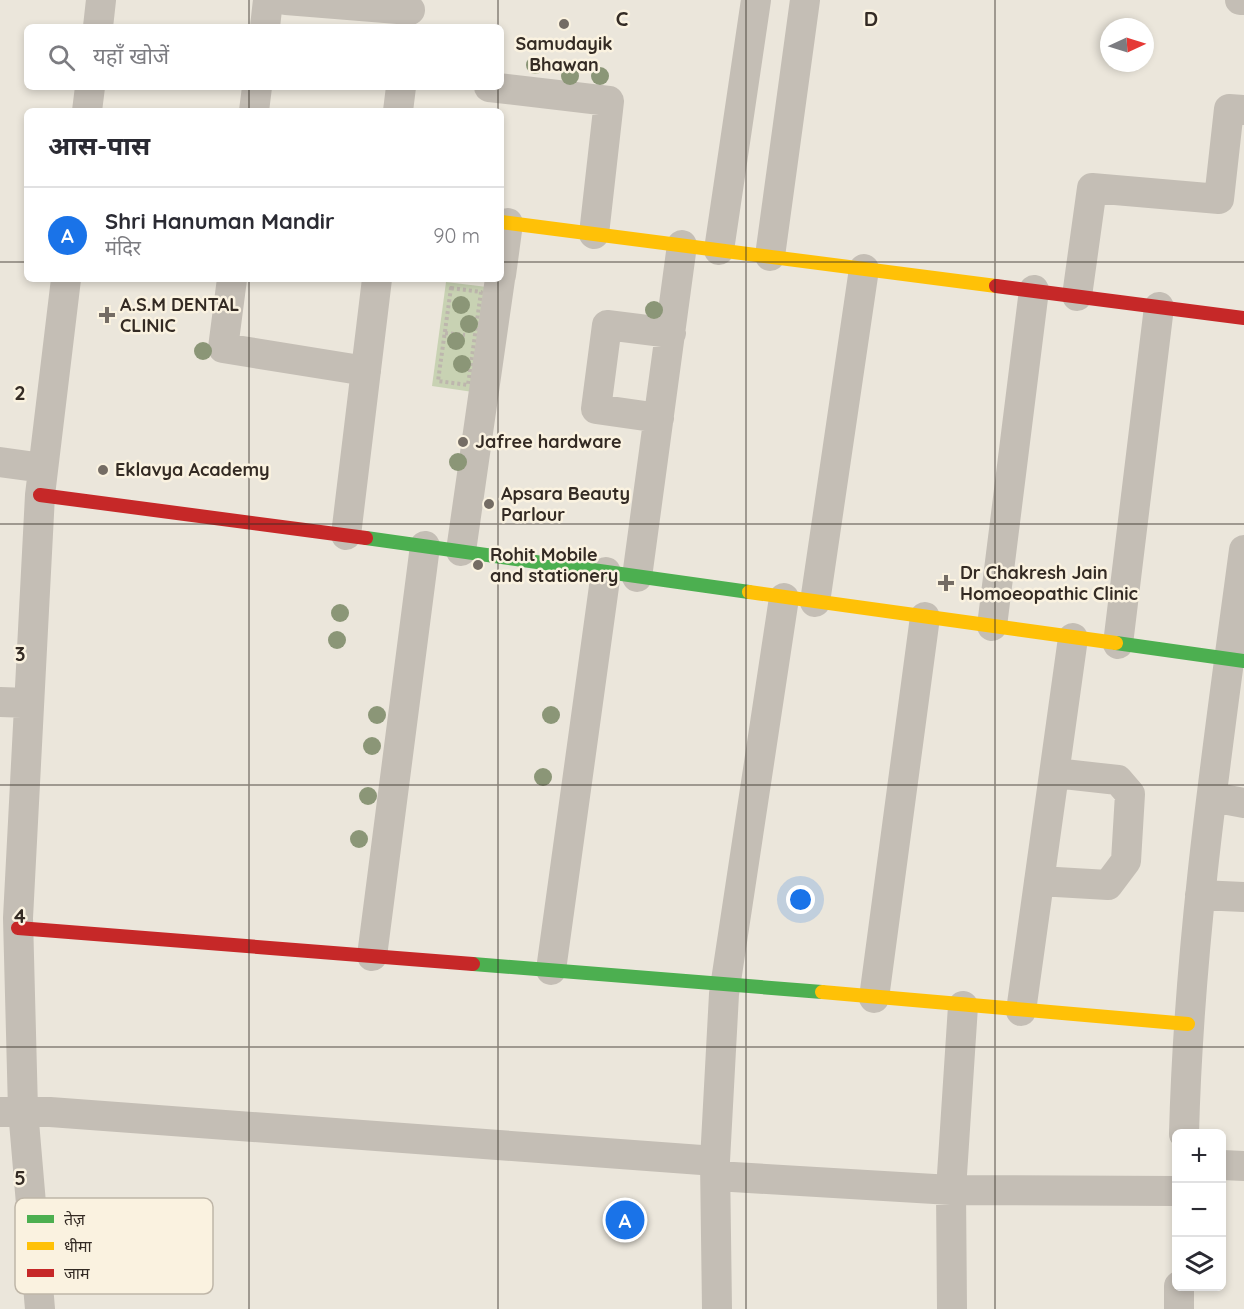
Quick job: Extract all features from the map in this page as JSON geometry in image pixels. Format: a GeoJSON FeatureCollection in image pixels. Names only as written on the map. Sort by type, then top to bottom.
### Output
{"type":"FeatureCollection","features":[{"type":"Feature","properties":{"kind":"street"},"geometry":{"type":"LineString","coordinates":[[98,24],[101,0]]}},
{"type":"Feature","properties":{"kind":"street"},"geometry":{"type":"LineString","coordinates":[[265,24],[268,0]]}},
{"type":"Feature","properties":{"kind":"street"},"geometry":{"type":"LineString","coordinates":[[285,0],[410,12]]}},
{"type":"Feature","properties":{"kind":"street"},"geometry":{"type":"LineString","coordinates":[[719,250],[756,0]]}},
{"type":"Feature","properties":{"kind":"street"},"geometry":{"type":"LineString","coordinates":[[770,256],[805,0]]}},
{"type":"Feature","properties":{"kind":"street"},"geometry":{"type":"LineString","coordinates":[[504,89],[609,101],[594,234]]}},
{"type":"Feature","properties":{"kind":"street"},"geometry":{"type":"LineString","coordinates":[[87,108],[90,90]]}},
{"type":"Feature","properties":{"kind":"street"},"geometry":{"type":"LineString","coordinates":[[254,108],[257,90]]}},
{"type":"Feature","properties":{"kind":"street"},"geometry":{"type":"LineString","coordinates":[[398,108],[401,90]]}},
{"type":"Feature","properties":{"kind":"street"},"geometry":{"type":"LineString","coordinates":[[1077,296],[1092,188],[1219,199],[1229,109],[1244,110]]}},
{"type":"Feature","properties":{"kind":"street"},"geometry":{"type":"LineString","coordinates":[[505,223],[1244,318]]}},
{"type":"Feature","properties":{"kind":"street"},"geometry":{"type":"LineString","coordinates":[[638,577],[682,245]]}},
{"type":"Feature","properties":{"kind":"street"},"geometry":{"type":"LineString","coordinates":[[815,602],[864,269]]}},
{"type":"Feature","properties":{"kind":"street"},"geometry":{"type":"LineString","coordinates":[[24,1198],[11,1111],[14,702],[66,282]]}},
{"type":"Feature","properties":{"kind":"street"},"geometry":{"type":"LineString","coordinates":[[232,282],[223,348],[366,371]]}},
{"type":"Feature","properties":{"kind":"street"},"geometry":{"type":"LineString","coordinates":[[346,535],[377,282]]}},
{"type":"Feature","properties":{"kind":"street"},"geometry":{"type":"LineString","coordinates":[[461,551],[500,282]]}},
{"type":"Feature","properties":{"kind":"street"},"geometry":{"type":"LineString","coordinates":[[992,626],[1034,290]]}},
{"type":"Feature","properties":{"kind":"street"},"geometry":{"type":"LineString","coordinates":[[1118,644],[1159,307]]}},
{"type":"Feature","properties":{"kind":"street"},"geometry":{"type":"LineString","coordinates":[[659,418],[596,409],[607,325],[671,333]]}},
{"type":"Feature","properties":{"kind":"street"},"geometry":{"type":"LineString","coordinates":[[0,462],[41,481],[346,535],[1237,660]]}},
{"type":"Feature","properties":{"kind":"street"},"geometry":{"type":"LineString","coordinates":[[372,956],[425,546]]}},
{"type":"Feature","properties":{"kind":"street"},"geometry":{"type":"LineString","coordinates":[[1184,1129],[1188,1024],[1200,895],[1212,797],[1237,660],[1244,550]]}},
{"type":"Feature","properties":{"kind":"street"},"geometry":{"type":"LineString","coordinates":[[551,970],[606,572]]}},
{"type":"Feature","properties":{"kind":"street"},"geometry":{"type":"LineString","coordinates":[[717,1309],[715,1168],[725,984],[784,598]]}},
{"type":"Feature","properties":{"kind":"street"},"geometry":{"type":"LineString","coordinates":[[874,998],[925,617]]}},
{"type":"Feature","properties":{"kind":"street"},"geometry":{"type":"LineString","coordinates":[[1021,1011],[1074,638]]}},
{"type":"Feature","properties":{"kind":"street"},"geometry":{"type":"LineString","coordinates":[[1039,881],[1108,885],[1126,861],[1130,794],[1118,780],[1055,773]]}},
{"type":"Feature","properties":{"kind":"street"},"geometry":{"type":"LineString","coordinates":[[1212,797],[1244,803]]}},
{"type":"Feature","properties":{"kind":"street"},"geometry":{"type":"LineString","coordinates":[[1200,895],[1244,897]]}},
{"type":"Feature","properties":{"kind":"street"},"geometry":{"type":"LineString","coordinates":[[12,921],[372,956],[1188,1024]]}},
{"type":"Feature","properties":{"kind":"street"},"geometry":{"type":"LineString","coordinates":[[952,1309],[951,1190],[963,1006]]}},
{"type":"Feature","properties":{"kind":"street"},"geometry":{"type":"LineString","coordinates":[[11,1111],[715,1168],[951,1190],[1172,1191]]}},
{"type":"Feature","properties":{"kind":"street"},"geometry":{"type":"LineString","coordinates":[[1226,1165],[1244,1166]]}},
{"type":"Feature","properties":{"kind":"street"},"geometry":{"type":"LineString","coordinates":[[1179,1291],[1179,1309]]}},
{"type":"Feature","properties":{"kind":"street"},"geometry":{"type":"LineString","coordinates":[[38,1294],[40,1309]]}},
{"type":"Feature","properties":{"kind":"green space"},"geometry":{"type":"Polygon","coordinates":[[[446,282],[487,287],[473,392],[432,386],[446,282]]]}},
{"type":"Feature","properties":{"kind":"traffic: fast"},"geometry":{"type":"LineString","coordinates":[[366,538],[749,592]]}},
{"type":"Feature","properties":{"kind":"traffic: fast"},"geometry":{"type":"LineString","coordinates":[[1116,643],[1244,661]]}},
{"type":"Feature","properties":{"kind":"traffic: fast"},"geometry":{"type":"LineString","coordinates":[[473,964],[822,992]]}},
{"type":"Feature","properties":{"kind":"traffic: slow"},"geometry":{"type":"LineString","coordinates":[[504,222],[996,286]]}},
{"type":"Feature","properties":{"kind":"traffic: slow"},"geometry":{"type":"LineString","coordinates":[[749,592],[1116,643]]}},
{"type":"Feature","properties":{"kind":"traffic: slow"},"geometry":{"type":"LineString","coordinates":[[822,992],[1188,1024]]}},
{"type":"Feature","properties":{"kind":"traffic: jam"},"geometry":{"type":"LineString","coordinates":[[996,286],[1244,318]]}},
{"type":"Feature","properties":{"kind":"traffic: jam"},"geometry":{"type":"LineString","coordinates":[[40,495],[366,538]]}},
{"type":"Feature","properties":{"kind":"traffic: jam"},"geometry":{"type":"LineString","coordinates":[[18,928],[473,964]]}},
{"type":"Feature","properties":{"kind":"place","name":"Samudayik Bhawan"},"geometry":{"type":"Point","coordinates":[564,24]}},
{"type":"Feature","properties":{"kind":"place","name":"A.S.M DENTAL CLINIC"},"geometry":{"type":"Point","coordinates":[107,315]}},
{"type":"Feature","properties":{"kind":"place","name":"Jafree hardware"},"geometry":{"type":"Point","coordinates":[463,442]}},
{"type":"Feature","properties":{"kind":"place","name":"Eklavya Academy"},"geometry":{"type":"Point","coordinates":[103,470]}},
{"type":"Feature","properties":{"kind":"place","name":"Apsara Beauty Parlour"},"geometry":{"type":"Point","coordinates":[489,504]}},
{"type":"Feature","properties":{"kind":"place","name":"Rohit Mobile and stationery"},"geometry":{"type":"Point","coordinates":[478,565]}},
{"type":"Feature","properties":{"kind":"place","name":"Dr Chakresh Jain Homoeopathic Clinic"},"geometry":{"type":"Point","coordinates":[946,583]}},
{"type":"Feature","properties":{"kind":"place","name":"Shri Hanuman Mandir"},"geometry":{"type":"Point","coordinates":[625,1220]}}]}
